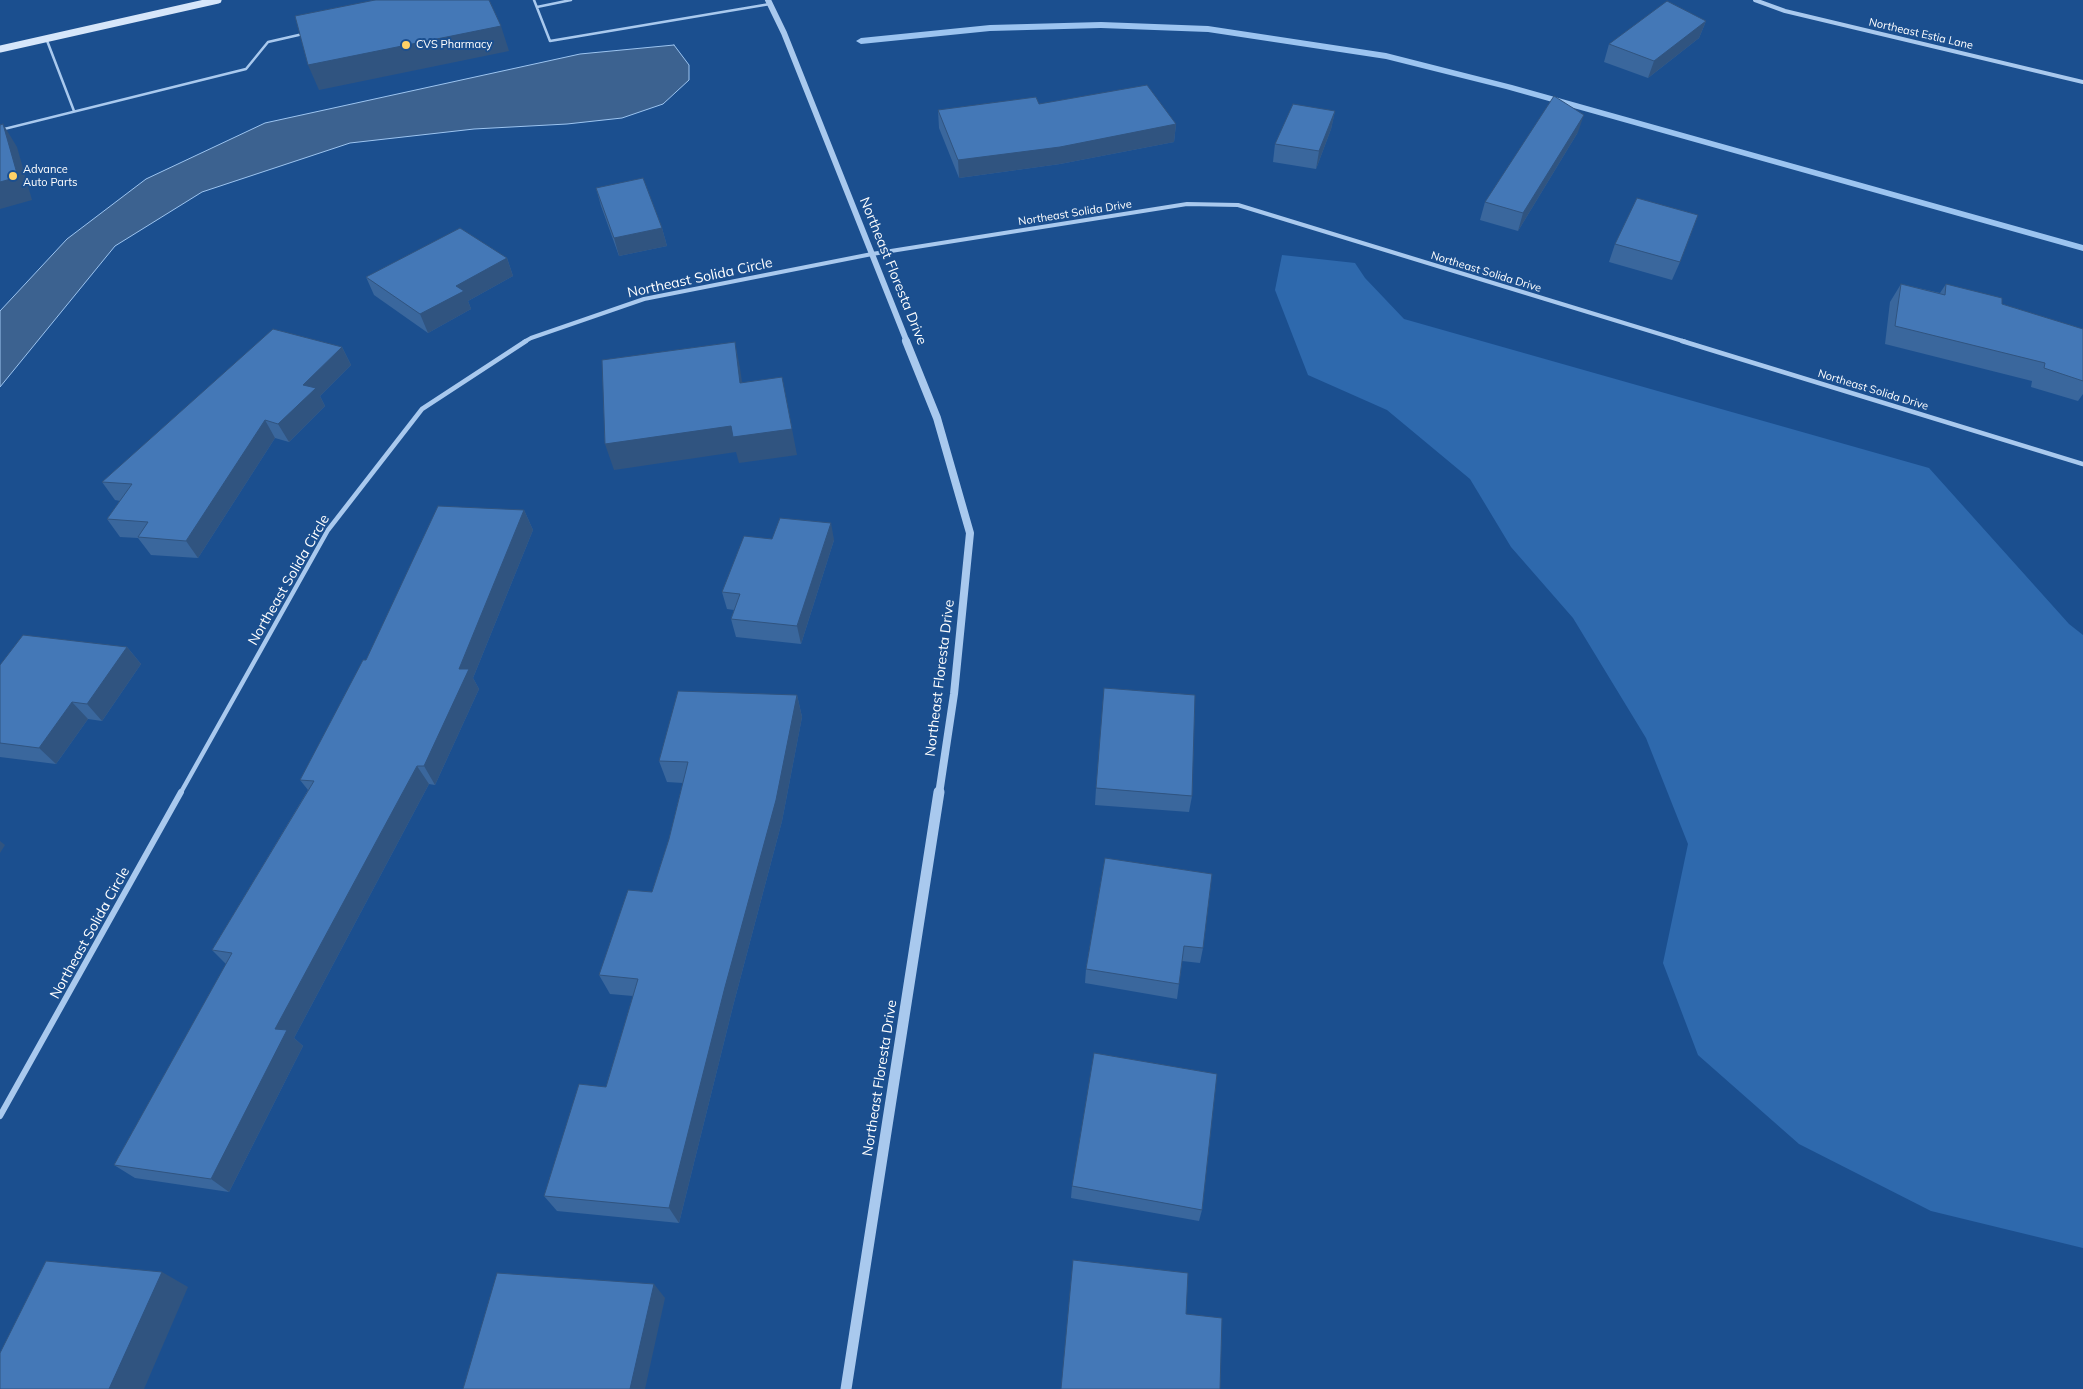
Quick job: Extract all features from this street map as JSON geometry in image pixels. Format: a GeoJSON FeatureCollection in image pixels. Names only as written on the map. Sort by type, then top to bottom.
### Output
{"type":"FeatureCollection","features":[{"type":"Feature","properties":{"kind":"main road"},"geometry":{"type":"LineString","coordinates":[[0,49],[218,0]]}},
{"type":"Feature","properties":{"kind":"street","name":"Northeast Estia Lane"},"geometry":{"type":"LineString","coordinates":[[1755,0],[1785,11],[2083,82]]}},
{"type":"Feature","properties":{"kind":"street","name":"Northeast Floresta Drive"},"geometry":{"type":"LineString","coordinates":[[769,2],[937,418],[970,533],[954,694],[846,1389]]}},
{"type":"Feature","properties":{"kind":"street","name":"Northeast Solida Drive"},"geometry":{"type":"LineString","coordinates":[[872,254],[1187,204],[1238,205],[2083,464]]}},
{"type":"Feature","properties":{"kind":"street","name":"Northeast Solida Circle"},"geometry":{"type":"LineString","coordinates":[[0,1116],[328,530],[422,409],[531,338],[644,299],[872,254]]}},
{"type":"Feature","properties":{"kind":"lane"},"geometry":{"type":"LineString","coordinates":[[534,0],[550,41],[769,2]]}},
{"type":"Feature","properties":{"kind":"lane"},"geometry":{"type":"LineString","coordinates":[[537,7],[571,0]]}},
{"type":"Feature","properties":{"kind":"lane"},"geometry":{"type":"LineString","coordinates":[[0,130],[246,69],[268,42],[306,34]]}},
{"type":"Feature","properties":{"kind":"lane"},"geometry":{"type":"LineString","coordinates":[[46,38],[74,111]]}},
{"type":"Feature","properties":{"kind":"shaded area"},"geometry":{"type":"Polygon","coordinates":[[[674,45],[689,65],[689,80],[663,104],[622,118],[567,124],[474,129],[350,143],[202,192],[115,246],[0,387],[0,311],[67,239],[146,179],[265,123],[580,54],[674,45]]]}},
{"type":"Feature","properties":{"kind":"shaded area"},"geometry":{"type":"Polygon","coordinates":[[[1282,255],[1355,263],[1365,278],[1404,319],[1929,468],[2069,624],[2083,635],[2083,1248],[1931,1211],[1799,1144],[1698,1055],[1663,963],[1688,844],[1646,738],[1573,618],[1511,547],[1470,479],[1387,410],[1308,375],[1275,290],[1282,255]]]}},
{"type":"Feature","properties":{"kind":"building"},"geometry":{"type":"Polygon","coordinates":[[[375,0],[489,0],[501,26],[308,65],[295,16],[375,0]]]}},
{"type":"Feature","properties":{"kind":"building"},"geometry":{"type":"Polygon","coordinates":[[[1667,1],[1706,21],[1654,61],[1609,44],[1667,1]]]}},
{"type":"Feature","properties":{"kind":"building"},"geometry":{"type":"Polygon","coordinates":[[[1147,85],[1176,124],[1060,147],[958,160],[938,110],[1036,97],[1039,104],[1147,85]]]}},
{"type":"Feature","properties":{"kind":"building"},"geometry":{"type":"Polygon","coordinates":[[[1554,96],[1584,115],[1523,213],[1485,202],[1554,96]]]}},
{"type":"Feature","properties":{"kind":"building"},"geometry":{"type":"Polygon","coordinates":[[[1293,104],[1335,111],[1319,151],[1275,144],[1293,104]]]}},
{"type":"Feature","properties":{"kind":"building"},"geometry":{"type":"Polygon","coordinates":[[[3,124],[18,177],[0,182],[0,125],[3,124]]]}},
{"type":"Feature","properties":{"kind":"building"},"geometry":{"type":"Polygon","coordinates":[[[643,178],[662,228],[614,238],[596,188],[643,178]]]}},
{"type":"Feature","properties":{"kind":"building"},"geometry":{"type":"Polygon","coordinates":[[[1637,198],[1698,215],[1680,262],[1615,244],[1637,198]]]}},
{"type":"Feature","properties":{"kind":"building"},"geometry":{"type":"Polygon","coordinates":[[[460,228],[507,258],[456,286],[464,291],[420,314],[366,277],[460,228]]]}},
{"type":"Feature","properties":{"kind":"building"},"geometry":{"type":"Polygon","coordinates":[[[1901,284],[1945,295],[1946,284],[2002,298],[2002,304],[2083,329],[2083,381],[2044,368],[2045,363],[1895,326],[1901,284]]]}},
{"type":"Feature","properties":{"kind":"building"},"geometry":{"type":"Polygon","coordinates":[[[273,329],[342,347],[303,385],[316,388],[278,424],[265,420],[186,541],[138,537],[148,522],[107,519],[132,484],[102,482],[273,329]]]}},
{"type":"Feature","properties":{"kind":"building"},"geometry":{"type":"Polygon","coordinates":[[[735,342],[740,383],[782,377],[792,429],[733,437],[731,426],[605,444],[602,360],[735,342]]]}},
{"type":"Feature","properties":{"kind":"building"},"geometry":{"type":"Polygon","coordinates":[[[438,506],[524,510],[459,669],[469,669],[424,766],[417,766],[275,1029],[287,1030],[211,1179],[114,1165],[232,953],[212,950],[314,781],[300,780],[363,660],[366,660],[438,506]]]}},
{"type":"Feature","properties":{"kind":"building"},"geometry":{"type":"Polygon","coordinates":[[[780,518],[831,523],[797,626],[731,619],[740,594],[722,592],[744,536],[772,539],[780,518]]]}},
{"type":"Feature","properties":{"kind":"building"},"geometry":{"type":"Polygon","coordinates":[[[23,635],[127,647],[87,704],[72,702],[39,748],[0,743],[0,665],[23,635]]]}},
{"type":"Feature","properties":{"kind":"building"},"geometry":{"type":"Polygon","coordinates":[[[1104,688],[1195,695],[1192,796],[1096,788],[1104,688]]]}},
{"type":"Feature","properties":{"kind":"building"},"geometry":{"type":"Polygon","coordinates":[[[678,691],[797,695],[776,800],[725,987],[669,1208],[544,1196],[579,1084],[606,1087],[638,979],[599,975],[628,890],[652,892],[669,839],[688,762],[659,761],[678,691]]]}},
{"type":"Feature","properties":{"kind":"building"},"geometry":{"type":"Polygon","coordinates":[[[1105,858],[1212,874],[1203,948],[1184,946],[1179,984],[1086,969],[1105,858]]]}},
{"type":"Feature","properties":{"kind":"building"},"geometry":{"type":"Polygon","coordinates":[[[1094,1053],[1217,1074],[1202,1210],[1072,1186],[1094,1053]]]}},
{"type":"Feature","properties":{"kind":"building"},"geometry":{"type":"Polygon","coordinates":[[[1073,1260],[1188,1273],[1186,1314],[1222,1318],[1220,1389],[1061,1389],[1073,1260]]]}},
{"type":"Feature","properties":{"kind":"building"},"geometry":{"type":"Polygon","coordinates":[[[46,1261],[162,1272],[109,1389],[0,1389],[0,1353],[46,1261]]]}},
{"type":"Feature","properties":{"kind":"building"},"geometry":{"type":"Polygon","coordinates":[[[497,1273],[654,1284],[630,1389],[463,1389],[497,1273]]]}},
{"type":"Feature","properties":{"kind":"waterway"},"geometry":{"type":"LineString","coordinates":[[861,41],[990,28],[1101,25],[1208,29],[1386,56],[1509,87],[2083,248]]}},
{"type":"Feature","properties":{"kind":"place","name":"CVS Pharmacy"},"geometry":{"type":"Point","coordinates":[406,45]}},
{"type":"Feature","properties":{"kind":"place","name":"Advance Auto Parts"},"geometry":{"type":"Point","coordinates":[13,176]}}]}
